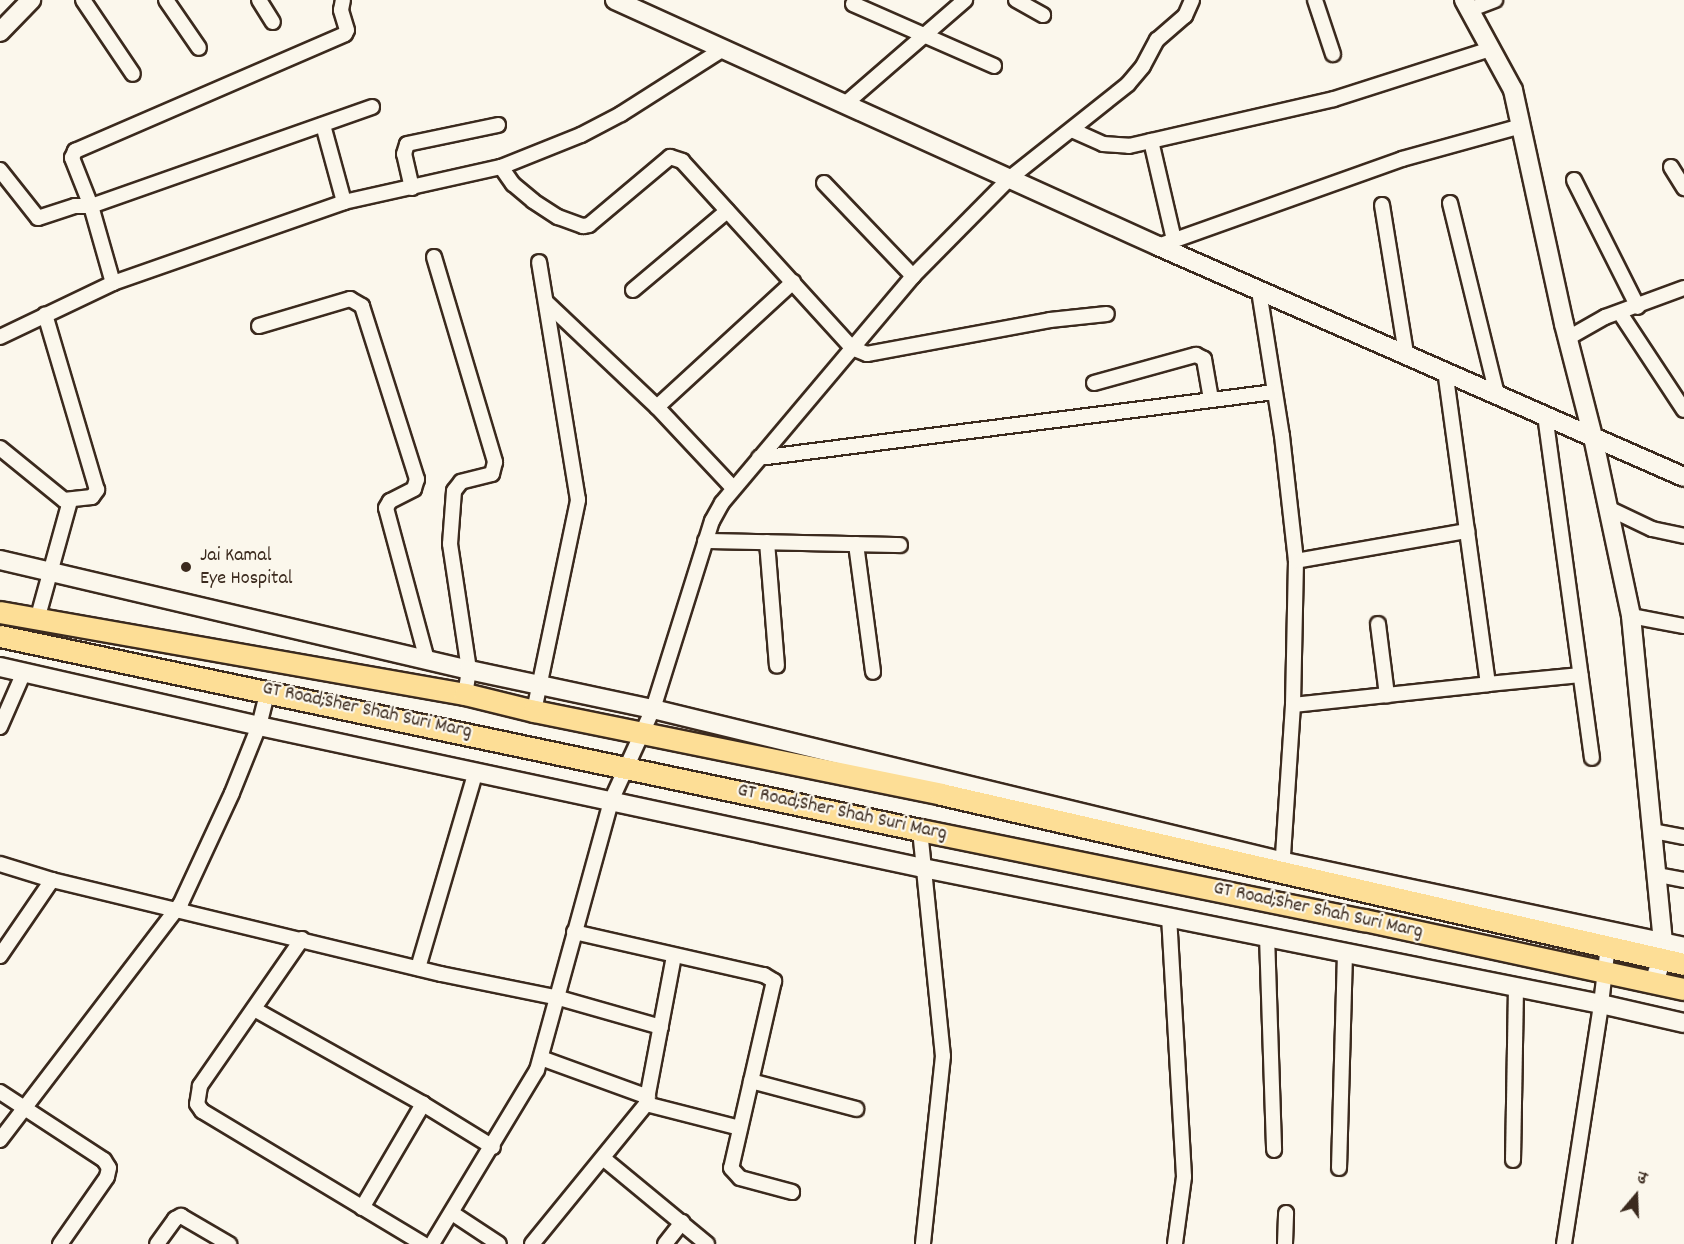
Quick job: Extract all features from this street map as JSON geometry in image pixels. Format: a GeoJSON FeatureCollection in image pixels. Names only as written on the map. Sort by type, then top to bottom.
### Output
{"type":"FeatureCollection","features":[{"type":"Feature","properties":{"kind":"main road"},"geometry":{"type":"LineString","coordinates":[[0,32],[31,0]]}},
{"type":"Feature","properties":{"kind":"main road"},"geometry":{"type":"LineString","coordinates":[[618,1],[1010,178],[1166,243],[1259,291],[1684,477]]}},
{"type":"Feature","properties":{"kind":"main road"},"geometry":{"type":"LineString","coordinates":[[1467,5],[1513,90],[1568,338],[1593,437],[1630,616],[1658,875],[1662,950],[1654,983]]}},
{"type":"Feature","properties":{"kind":"main road"},"geometry":{"type":"LineString","coordinates":[[0,560],[470,670],[653,709],[1281,867],[1662,950],[1684,947]]}},
{"type":"Feature","properties":{"kind":"main road","name":"GT Road;Sher Shah Suri Marg"},"geometry":{"type":"LineString","coordinates":[[0,612],[465,694],[534,711],[941,794],[1281,867],[1608,945],[1662,950],[1684,964]]}},
{"type":"Feature","properties":{"kind":"main road","name":"GT Road;Sher Shah Suri Marg"},"geometry":{"type":"LineString","coordinates":[[0,636],[268,690],[920,830],[1684,989]]}},
{"type":"Feature","properties":{"kind":"main road"},"geometry":{"type":"LineString","coordinates":[[0,667],[259,726],[923,868],[1345,951],[1684,1023]]}},
{"type":"Feature","properties":{"kind":"street"},"geometry":{"type":"LineString","coordinates":[[83,0],[133,74]]}},
{"type":"Feature","properties":{"kind":"street"},"geometry":{"type":"LineString","coordinates":[[166,0],[199,48]]}},
{"type":"Feature","properties":{"kind":"street"},"geometry":{"type":"LineString","coordinates":[[259,0],[273,22]]}},
{"type":"Feature","properties":{"kind":"street"},"geometry":{"type":"LineString","coordinates":[[113,283],[91,206],[72,158],[75,151],[345,34],[348,30],[341,10],[343,0]]}},
{"type":"Feature","properties":{"kind":"street"},"geometry":{"type":"LineString","coordinates":[[845,104],[926,34],[948,6],[964,0]]}},
{"type":"Feature","properties":{"kind":"street"},"geometry":{"type":"LineString","coordinates":[[1016,0],[1043,15]]}},
{"type":"Feature","properties":{"kind":"street"},"geometry":{"type":"LineString","coordinates":[[432,1244],[532,1082],[559,999],[574,932],[611,801],[653,709],[712,521],[733,488],[913,276],[1010,178],[1137,75],[1157,40],[1185,16],[1192,0]]}},
{"type":"Feature","properties":{"kind":"street"},"geometry":{"type":"LineString","coordinates":[[1316,0],[1333,54]]}},
{"type":"Feature","properties":{"kind":"street"},"geometry":{"type":"LineString","coordinates":[[1467,5],[1495,0]]}},
{"type":"Feature","properties":{"kind":"street"},"geometry":{"type":"LineString","coordinates":[[853,4],[926,34],[994,66]]}},
{"type":"Feature","properties":{"kind":"street"},"geometry":{"type":"LineString","coordinates":[[0,337],[113,283],[344,202],[501,167],[581,135],[621,114],[723,49]]}},
{"type":"Feature","properties":{"kind":"street"},"geometry":{"type":"LineString","coordinates":[[1072,130],[1103,144],[1151,141],[1334,99],[1491,49]]}},
{"type":"Feature","properties":{"kind":"street"},"geometry":{"type":"LineString","coordinates":[[0,170],[38,218],[75,206],[91,206],[372,107]]}},
{"type":"Feature","properties":{"kind":"street"},"geometry":{"type":"LineString","coordinates":[[323,125],[344,202]]}},
{"type":"Feature","properties":{"kind":"street"},"geometry":{"type":"LineString","coordinates":[[412,188],[404,154],[407,144],[498,125]]}},
{"type":"Feature","properties":{"kind":"street"},"geometry":{"type":"LineString","coordinates":[[1151,141],[1166,243],[1402,159],[1521,126]]}},
{"type":"Feature","properties":{"kind":"street"},"geometry":{"type":"LineString","coordinates":[[501,167],[513,184],[527,197],[558,217],[583,226],[590,225],[670,157],[682,161],[852,348],[867,354],[1050,320],[1107,315]]}},
{"type":"Feature","properties":{"kind":"street"},"geometry":{"type":"LineString","coordinates":[[1671,168],[1684,188]]}},
{"type":"Feature","properties":{"kind":"street"},"geometry":{"type":"LineString","coordinates":[[1574,180],[1638,307]]}},
{"type":"Feature","properties":{"kind":"street"},"geometry":{"type":"LineString","coordinates":[[824,183],[913,276]]}},
{"type":"Feature","properties":{"kind":"street"},"geometry":{"type":"LineString","coordinates":[[1450,203],[1497,394]]}},
{"type":"Feature","properties":{"kind":"street"},"geometry":{"type":"LineString","coordinates":[[1382,205],[1406,354]]}},
{"type":"Feature","properties":{"kind":"street"},"geometry":{"type":"LineString","coordinates":[[633,290],[728,211]]}},
{"type":"Feature","properties":{"kind":"street"},"geometry":{"type":"LineString","coordinates":[[434,257],[495,462],[492,474],[457,484],[451,511],[450,544],[470,670],[465,694]]}},
{"type":"Feature","properties":{"kind":"street"},"geometry":{"type":"LineString","coordinates":[[534,711],[578,500],[539,262]]}},
{"type":"Feature","properties":{"kind":"street"},"geometry":{"type":"LineString","coordinates":[[657,407],[793,282]]}},
{"type":"Feature","properties":{"kind":"street"},"geometry":{"type":"LineString","coordinates":[[1568,338],[1605,317],[1638,307],[1684,288]]}},
{"type":"Feature","properties":{"kind":"street"},"geometry":{"type":"LineString","coordinates":[[1259,291],[1282,436],[1296,561],[1293,705],[1281,867]]}},
{"type":"Feature","properties":{"kind":"street"},"geometry":{"type":"LineString","coordinates":[[258,326],[350,299],[362,306],[417,479],[414,489],[390,501],[386,508],[427,660]]}},
{"type":"Feature","properties":{"kind":"street"},"geometry":{"type":"LineString","coordinates":[[547,303],[657,407],[733,488]]}},
{"type":"Feature","properties":{"kind":"street"},"geometry":{"type":"LineString","coordinates":[[1620,313],[1684,410]]}},
{"type":"Feature","properties":{"kind":"street"},"geometry":{"type":"LineString","coordinates":[[0,448],[56,495],[70,501],[92,497],[97,486],[45,315]]}},
{"type":"Feature","properties":{"kind":"street"},"geometry":{"type":"LineString","coordinates":[[1094,383],[1196,355],[1204,359],[1211,399]]}},
{"type":"Feature","properties":{"kind":"street"},"geometry":{"type":"LineString","coordinates":[[1445,372],[1488,684]]}},
{"type":"Feature","properties":{"kind":"street"},"geometry":{"type":"LineString","coordinates":[[759,458],[1274,392]]}},
{"type":"Feature","properties":{"kind":"street"},"geometry":{"type":"LineString","coordinates":[[1545,416],[1593,758]]}},
{"type":"Feature","properties":{"kind":"street"},"geometry":{"type":"LineString","coordinates":[[38,620],[70,501]]}},
{"type":"Feature","properties":{"kind":"street"},"geometry":{"type":"LineString","coordinates":[[1608,508],[1652,529],[1684,536]]}},
{"type":"Feature","properties":{"kind":"street"},"geometry":{"type":"LineString","coordinates":[[1296,561],[1467,531]]}},
{"type":"Feature","properties":{"kind":"street"},"geometry":{"type":"LineString","coordinates":[[705,541],[900,545]]}},
{"type":"Feature","properties":{"kind":"street"},"geometry":{"type":"LineString","coordinates":[[767,542],[777,666]]}},
{"type":"Feature","properties":{"kind":"street"},"geometry":{"type":"LineString","coordinates":[[856,544],[873,672]]}},
{"type":"Feature","properties":{"kind":"street"},"geometry":{"type":"LineString","coordinates":[[1630,616],[1684,626]]}},
{"type":"Feature","properties":{"kind":"street"},"geometry":{"type":"LineString","coordinates":[[1378,624],[1387,695]]}},
{"type":"Feature","properties":{"kind":"street"},"geometry":{"type":"LineString","coordinates":[[0,727],[24,672]]}},
{"type":"Feature","properties":{"kind":"street"},"geometry":{"type":"LineString","coordinates":[[1293,705],[1581,675]]}},
{"type":"Feature","properties":{"kind":"street"},"geometry":{"type":"LineString","coordinates":[[0,1140],[23,1107],[178,909],[210,843],[259,726],[268,690]]}},
{"type":"Feature","properties":{"kind":"street"},"geometry":{"type":"LineString","coordinates":[[418,968],[476,771]]}},
{"type":"Feature","properties":{"kind":"street"},"geometry":{"type":"LineString","coordinates":[[920,830],[942,1027],[943,1056],[923,1244]]}},
{"type":"Feature","properties":{"kind":"street"},"geometry":{"type":"LineString","coordinates":[[1653,831],[1684,837]]}},
{"type":"Feature","properties":{"kind":"street"},"geometry":{"type":"LineString","coordinates":[[0,864],[52,880],[418,968],[559,999],[661,1026]]}},
{"type":"Feature","properties":{"kind":"street"},"geometry":{"type":"LineString","coordinates":[[1658,875],[1684,880]]}},
{"type":"Feature","properties":{"kind":"street"},"geometry":{"type":"LineString","coordinates":[[0,956],[52,880]]}},
{"type":"Feature","properties":{"kind":"street"},"geometry":{"type":"LineString","coordinates":[[1169,916],[1184,1168],[1182,1201],[1175,1244]]}},
{"type":"Feature","properties":{"kind":"street"},"geometry":{"type":"LineString","coordinates":[[574,932],[764,975],[774,981],[732,1161],[734,1174],[740,1178],[792,1192]]}},
{"type":"Feature","properties":{"kind":"street"},"geometry":{"type":"LineString","coordinates":[[1267,936],[1274,1150]]}},
{"type":"Feature","properties":{"kind":"street"},"geometry":{"type":"LineString","coordinates":[[302,939],[200,1086],[197,1104],[202,1111],[423,1244]]}},
{"type":"Feature","properties":{"kind":"street"},"geometry":{"type":"LineString","coordinates":[[1564,1244],[1606,972],[1608,945]]}},
{"type":"Feature","properties":{"kind":"street"},"geometry":{"type":"LineString","coordinates":[[1339,1168],[1345,951]]}},
{"type":"Feature","properties":{"kind":"street"},"geometry":{"type":"LineString","coordinates":[[532,1244],[603,1158],[647,1100],[674,956]]}},
{"type":"Feature","properties":{"kind":"street"},"geometry":{"type":"LineString","coordinates":[[1513,1160],[1515,986]]}},
{"type":"Feature","properties":{"kind":"street"},"geometry":{"type":"LineString","coordinates":[[254,1009],[423,1104],[493,1147]]}},
{"type":"Feature","properties":{"kind":"street"},"geometry":{"type":"LineString","coordinates":[[541,1058],[647,1100],[740,1128]]}},
{"type":"Feature","properties":{"kind":"street"},"geometry":{"type":"LineString","coordinates":[[751,1081],[856,1109]]}},
{"type":"Feature","properties":{"kind":"street"},"geometry":{"type":"LineString","coordinates":[[0,1092],[104,1161],[109,1168],[107,1177],[60,1244]]}},
{"type":"Feature","properties":{"kind":"street"},"geometry":{"type":"LineString","coordinates":[[362,1208],[423,1104]]}},
{"type":"Feature","properties":{"kind":"street"},"geometry":{"type":"LineString","coordinates":[[603,1158],[707,1244]]}},
{"type":"Feature","properties":{"kind":"street"},"geometry":{"type":"LineString","coordinates":[[452,1213],[499,1244]]}},
{"type":"Feature","properties":{"kind":"street"},"geometry":{"type":"LineString","coordinates":[[1285,1244],[1286,1213]]}},
{"type":"Feature","properties":{"kind":"street"},"geometry":{"type":"LineString","coordinates":[[157,1244],[175,1219],[181,1216],[229,1244]]}},
{"type":"Feature","properties":{"kind":"street"},"geometry":{"type":"LineString","coordinates":[[665,1244],[682,1222]]}},
{"type":"Feature","properties":{"kind":"place","name":"Jai Kamal Eye Hospital"},"geometry":{"type":"Point","coordinates":[186,567]}}]}
